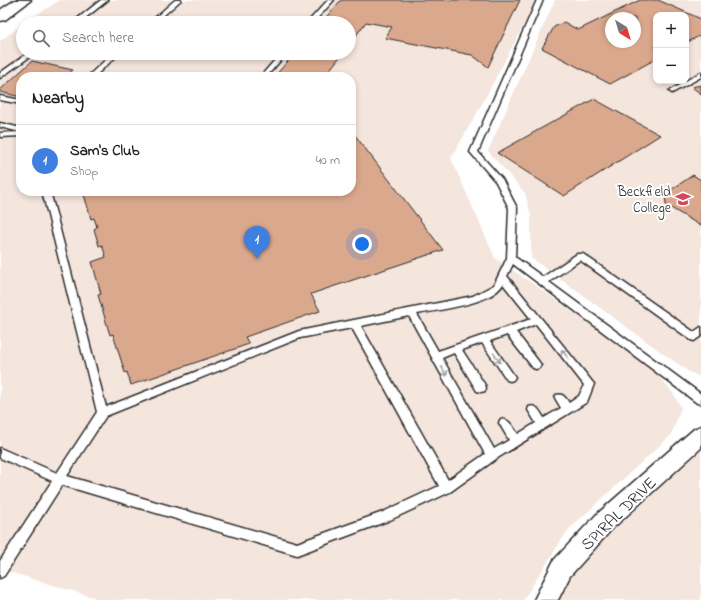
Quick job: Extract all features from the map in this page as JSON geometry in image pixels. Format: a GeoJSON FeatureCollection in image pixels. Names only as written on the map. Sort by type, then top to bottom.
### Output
{"type":"FeatureCollection","features":[{"type":"Feature","properties":{"kind":"main road"},"geometry":{"type":"LineString","coordinates":[[0,17],[24,0]]}},
{"type":"Feature","properties":{"kind":"street","name":"SPIRAL DRIVE"},"geometry":{"type":"LineString","coordinates":[[546,600],[562,568],[604,522],[701,435]]}},
{"type":"Feature","properties":{"kind":"lane"},"geometry":{"type":"LineString","coordinates":[[84,16],[105,0]]}},
{"type":"Feature","properties":{"kind":"lane"},"geometry":{"type":"LineString","coordinates":[[160,16],[178,0]]}},
{"type":"Feature","properties":{"kind":"lane"},"geometry":{"type":"LineString","coordinates":[[316,16],[331,0]]}},
{"type":"Feature","properties":{"kind":"lane"},"geometry":{"type":"LineString","coordinates":[[0,572],[102,413],[299,335],[475,299],[497,286],[511,258],[513,208],[499,181],[474,152],[540,0]]}},
{"type":"Feature","properties":{"kind":"lane"},"geometry":{"type":"LineString","coordinates":[[0,76],[22,60]]}},
{"type":"Feature","properties":{"kind":"lane"},"geometry":{"type":"LineString","coordinates":[[96,72],[109,60]]}},
{"type":"Feature","properties":{"kind":"lane"},"geometry":{"type":"LineString","coordinates":[[267,72],[278,60]]}},
{"type":"Feature","properties":{"kind":"lane"},"geometry":{"type":"LineString","coordinates":[[672,91],[701,74]]}},
{"type":"Feature","properties":{"kind":"lane"},"geometry":{"type":"LineString","coordinates":[[0,98],[16,101]]}},
{"type":"Feature","properties":{"kind":"lane"},"geometry":{"type":"LineString","coordinates":[[0,125],[16,129]]}},
{"type":"Feature","properties":{"kind":"lane"},"geometry":{"type":"LineString","coordinates":[[0,135],[16,134]]}},
{"type":"Feature","properties":{"kind":"lane"},"geometry":{"type":"LineString","coordinates":[[47,196],[102,413]]}},
{"type":"Feature","properties":{"kind":"lane"},"geometry":{"type":"LineString","coordinates":[[543,282],[580,256],[694,337],[701,331]]}},
{"type":"Feature","properties":{"kind":"lane"},"geometry":{"type":"LineString","coordinates":[[511,258],[701,400]]}},
{"type":"Feature","properties":{"kind":"lane"},"geometry":{"type":"LineString","coordinates":[[0,453],[59,479],[297,549],[386,516],[446,488],[492,456],[582,399],[589,384],[502,276]]}},
{"type":"Feature","properties":{"kind":"lane"},"geometry":{"type":"LineString","coordinates":[[411,312],[492,456]]}},
{"type":"Feature","properties":{"kind":"lane"},"geometry":{"type":"LineString","coordinates":[[435,356],[538,320]]}},
{"type":"Feature","properties":{"kind":"lane"},"geometry":{"type":"LineString","coordinates":[[355,324],[446,488]]}},
{"type":"Feature","properties":{"kind":"lane"},"geometry":{"type":"LineString","coordinates":[[509,330],[536,365]]}},
{"type":"Feature","properties":{"kind":"lane"},"geometry":{"type":"LineString","coordinates":[[484,339],[510,377]]}},
{"type":"Feature","properties":{"kind":"lane"},"geometry":{"type":"LineString","coordinates":[[456,349],[481,388]]}},
{"type":"Feature","properties":{"kind":"lane"},"geometry":{"type":"LineString","coordinates":[[560,398],[567,409]]}},
{"type":"Feature","properties":{"kind":"lane"},"geometry":{"type":"LineString","coordinates":[[533,410],[543,424]]}},
{"type":"Feature","properties":{"kind":"lane"},"geometry":{"type":"LineString","coordinates":[[504,423],[516,441]]}},
{"type":"Feature","properties":{"kind":"shaded area"},"geometry":{"type":"Polygon","coordinates":[[[60,0],[537,0],[477,113],[451,158],[495,258],[651,367],[673,393],[681,408],[671,435],[568,530],[523,600],[102,600],[0,569],[0,41],[16,29],[16,60],[356,60],[356,16],[35,16],[60,0]]]}},
{"type":"Feature","properties":{"kind":"shaded area"},"geometry":{"type":"Polygon","coordinates":[[[555,0],[701,0],[701,377],[689,372],[531,258],[531,216],[525,193],[488,151],[555,0]]]}},
{"type":"Feature","properties":{"kind":"shaded area"},"geometry":{"type":"Polygon","coordinates":[[[701,435],[701,600],[546,600],[549,591],[701,435]]]}},
{"type":"Feature","properties":{"kind":"building"},"geometry":{"type":"Polygon","coordinates":[[[341,0],[520,0],[488,67],[472,55],[385,38],[392,27],[366,22],[356,36],[356,16],[327,16],[341,0]]]}},
{"type":"Feature","properties":{"kind":"building"},"geometry":{"type":"Polygon","coordinates":[[[640,0],[658,0],[685,12],[653,12],[653,61],[610,84],[542,48],[554,27],[564,22],[578,30],[605,17],[605,48],[641,48],[641,12],[615,12],[640,0]]]}},
{"type":"Feature","properties":{"kind":"building"},"geometry":{"type":"Polygon","coordinates":[[[689,14],[701,19],[701,35],[689,41],[689,14]]]}},
{"type":"Feature","properties":{"kind":"building"},"geometry":{"type":"Polygon","coordinates":[[[289,60],[337,60],[328,72],[278,72],[289,60]]]}},
{"type":"Feature","properties":{"kind":"building"},"geometry":{"type":"Polygon","coordinates":[[[32,61],[73,70],[71,72],[20,72],[32,61]]]}},
{"type":"Feature","properties":{"kind":"building"},"geometry":{"type":"Polygon","coordinates":[[[16,76],[16,96],[0,92],[0,90],[16,76]]]}},
{"type":"Feature","properties":{"kind":"building"},"geometry":{"type":"Polygon","coordinates":[[[701,85],[701,94],[692,87],[701,85]]]}},
{"type":"Feature","properties":{"kind":"building"},"geometry":{"type":"Polygon","coordinates":[[[594,99],[660,135],[564,196],[497,153],[594,99]]]}},
{"type":"Feature","properties":{"kind":"building"},"geometry":{"type":"Polygon","coordinates":[[[356,137],[443,250],[311,294],[320,311],[245,337],[249,344],[131,385],[127,372],[125,373],[113,334],[110,335],[98,295],[101,294],[92,262],[106,257],[102,245],[99,246],[94,229],[97,227],[94,218],[91,219],[84,196],[356,196],[356,137]]]}},
{"type":"Feature","properties":{"kind":"building","name":"Beckfield College"},"geometry":{"type":"Polygon","coordinates":[[[693,175],[701,180],[701,226],[666,205],[665,194],[693,175]]]}},
{"type":"Feature","properties":{"kind":"place","name":"Beckfield College"},"geometry":{"type":"Point","coordinates":[683,199]}},
{"type":"Feature","properties":{"kind":"place","name":"Sam's Club"},"geometry":{"type":"Point","coordinates":[257,259]}}]}
